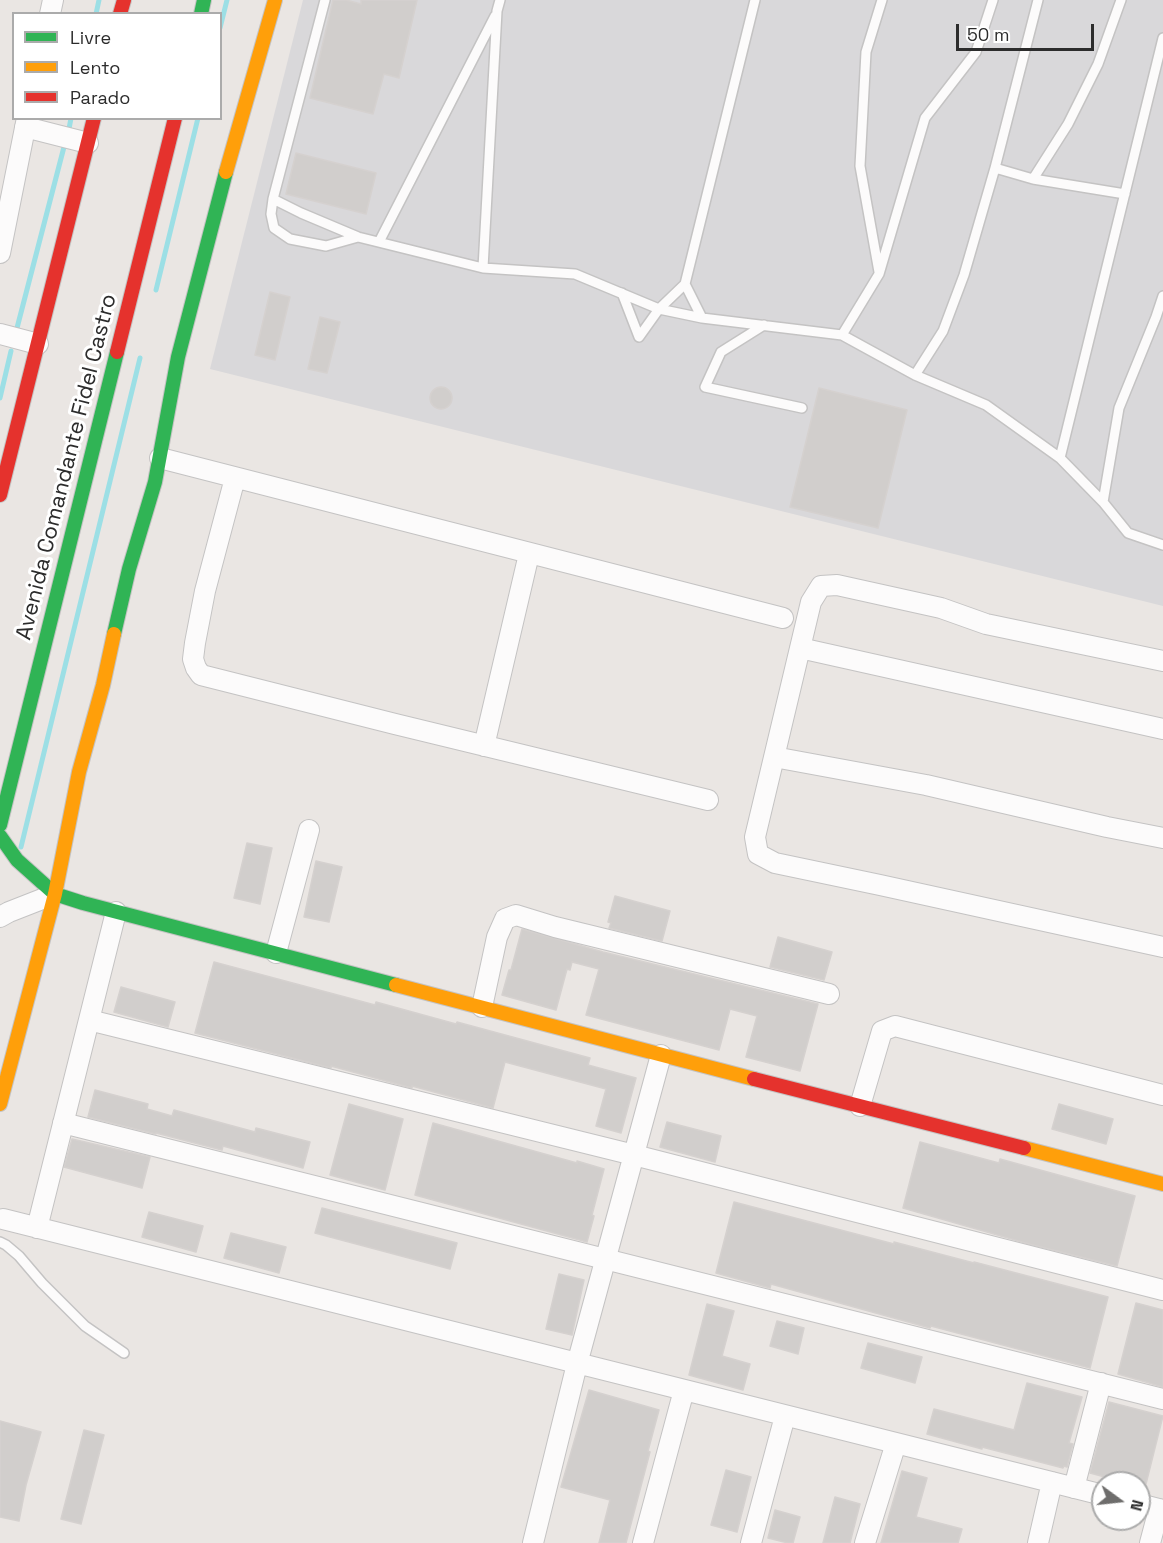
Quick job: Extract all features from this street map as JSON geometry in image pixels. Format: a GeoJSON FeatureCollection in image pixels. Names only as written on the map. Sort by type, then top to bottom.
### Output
{"type":"FeatureCollection","features":[{"type":"Feature","properties":{"kind":"main road"},"geometry":{"type":"LineString","coordinates":[[0,1104],[55,894],[79,772],[103,686],[129,569],[155,482],[178,357],[199,270],[274,0]]}},
{"type":"Feature","properties":{"kind":"main road"},"geometry":{"type":"LineString","coordinates":[[0,495],[94,120]]}},
{"type":"Feature","properties":{"kind":"main road","name":"Avenida Comandante Fidel Castro"},"geometry":{"type":"LineString","coordinates":[[0,825],[175,120]]}},
{"type":"Feature","properties":{"kind":"main road"},"geometry":{"type":"LineString","coordinates":[[0,836],[17,860],[55,894],[661,1055],[1163,1184]]}},
{"type":"Feature","properties":{"kind":"street"},"geometry":{"type":"LineString","coordinates":[[0,252],[7,179],[26,123],[88,143]]}},
{"type":"Feature","properties":{"kind":"street"},"geometry":{"type":"LineString","coordinates":[[0,334],[38,344]]}},
{"type":"Feature","properties":{"kind":"street"},"geometry":{"type":"LineString","coordinates":[[160,458],[783,618]]}},
{"type":"Feature","properties":{"kind":"street"},"geometry":{"type":"LineString","coordinates":[[235,478],[205,591],[195,643],[193,659],[201,675],[708,800]]}},
{"type":"Feature","properties":{"kind":"street"},"geometry":{"type":"LineString","coordinates":[[484,746],[529,554]]}},
{"type":"Feature","properties":{"kind":"street"},"geometry":{"type":"LineString","coordinates":[[1163,661],[986,624],[941,609],[837,585],[820,586],[811,602],[755,837],[758,854],[775,863],[1163,947]]}},
{"type":"Feature","properties":{"kind":"street"},"geometry":{"type":"LineString","coordinates":[[800,648],[1163,729]]}},
{"type":"Feature","properties":{"kind":"street"},"geometry":{"type":"LineString","coordinates":[[774,757],[926,785],[1163,838]]}},
{"type":"Feature","properties":{"kind":"street"},"geometry":{"type":"LineString","coordinates":[[276,952],[309,830]]}},
{"type":"Feature","properties":{"kind":"street"},"geometry":{"type":"LineString","coordinates":[[0,917],[55,894]]}},
{"type":"Feature","properties":{"kind":"street"},"geometry":{"type":"LineString","coordinates":[[37,1228],[116,912]]}},
{"type":"Feature","properties":{"kind":"street"},"geometry":{"type":"LineString","coordinates":[[482,1007],[497,938],[505,919],[516,915],[555,927],[829,994]]}},
{"type":"Feature","properties":{"kind":"street"},"geometry":{"type":"LineString","coordinates":[[89,1020],[634,1155],[1163,1290]]}},
{"type":"Feature","properties":{"kind":"street"},"geometry":{"type":"LineString","coordinates":[[860,1106],[882,1031],[895,1026],[1163,1095]]}},
{"type":"Feature","properties":{"kind":"street"},"geometry":{"type":"LineString","coordinates":[[533,1543],[577,1364],[661,1055]]}},
{"type":"Feature","properties":{"kind":"street"},"geometry":{"type":"LineString","coordinates":[[63,1123],[1163,1399]]}},
{"type":"Feature","properties":{"kind":"street"},"geometry":{"type":"LineString","coordinates":[[3,1219],[1091,1492]]}},
{"type":"Feature","properties":{"kind":"street"},"geometry":{"type":"LineString","coordinates":[[1074,1488],[1101,1383]]}},
{"type":"Feature","properties":{"kind":"street"},"geometry":{"type":"LineString","coordinates":[[643,1543],[684,1390]]}},
{"type":"Feature","properties":{"kind":"street"},"geometry":{"type":"LineString","coordinates":[[751,1543],[785,1416]]}},
{"type":"Feature","properties":{"kind":"street"},"geometry":{"type":"LineString","coordinates":[[865,1543],[896,1443]]}},
{"type":"Feature","properties":{"kind":"street"},"geometry":{"type":"LineString","coordinates":[[1038,1543],[1052,1482]]}},
{"type":"Feature","properties":{"kind":"street"},"geometry":{"type":"LineString","coordinates":[[1150,1543],[1161,1509]]}},
{"type":"Feature","properties":{"kind":"lane"},"geometry":{"type":"LineString","coordinates":[[325,0],[271,214],[274,228],[290,239],[326,246],[358,237]]}},
{"type":"Feature","properties":{"kind":"lane"},"geometry":{"type":"LineString","coordinates":[[379,242],[497,11],[500,0]]}},
{"type":"Feature","properties":{"kind":"lane"},"geometry":{"type":"LineString","coordinates":[[622,293],[639,336],[659,309],[685,284],[755,0]]}},
{"type":"Feature","properties":{"kind":"lane"},"geometry":{"type":"LineString","coordinates":[[879,274],[860,166],[866,52],[882,0]]}},
{"type":"Feature","properties":{"kind":"lane"},"geometry":{"type":"LineString","coordinates":[[842,335],[879,274],[925,118],[976,52],[993,0]]}},
{"type":"Feature","properties":{"kind":"lane"},"geometry":{"type":"LineString","coordinates":[[915,375],[943,331],[964,275],[995,168],[1038,0]]}},
{"type":"Feature","properties":{"kind":"lane"},"geometry":{"type":"LineString","coordinates":[[1033,179],[1068,124],[1098,64],[1121,0]]}},
{"type":"Feature","properties":{"kind":"lane"},"geometry":{"type":"LineString","coordinates":[[483,268],[497,11]]}},
{"type":"Feature","properties":{"kind":"lane"},"geometry":{"type":"LineString","coordinates":[[1060,458],[1163,38]]}},
{"type":"Feature","properties":{"kind":"lane"},"geometry":{"type":"LineString","coordinates":[[995,168],[1033,179],[1125,194]]}},
{"type":"Feature","properties":{"kind":"lane"},"geometry":{"type":"LineString","coordinates":[[273,199],[358,237],[483,268],[574,274],[659,309],[702,318],[842,335],[915,375],[986,405],[1060,458],[1103,502],[1128,533],[1163,545]]}},
{"type":"Feature","properties":{"kind":"lane"},"geometry":{"type":"LineString","coordinates":[[685,284],[702,318]]}},
{"type":"Feature","properties":{"kind":"lane"},"geometry":{"type":"LineString","coordinates":[[1103,502],[1119,408],[1160,318],[1163,297]]}},
{"type":"Feature","properties":{"kind":"lane"},"geometry":{"type":"LineString","coordinates":[[764,326],[721,352],[705,387],[802,408]]}},
{"type":"Feature","properties":{"kind":"lane"},"geometry":{"type":"LineString","coordinates":[[0,1242],[19,1256],[85,1326],[124,1353]]}},
{"type":"Feature","properties":{"kind":"shaded area"},"geometry":{"type":"Polygon","coordinates":[[[303,0],[1163,0],[1163,606],[210,369],[303,0]]]}},
{"type":"Feature","properties":{"kind":"building"},"geometry":{"type":"Polygon","coordinates":[[[333,0],[346,0],[361,4],[361,0],[417,0],[399,78],[384,74],[373,114],[310,98],[333,0]]]}},
{"type":"Feature","properties":{"kind":"building"},"geometry":{"type":"Polygon","coordinates":[[[296,153],[376,173],[366,214],[286,194],[296,153]]]}},
{"type":"Feature","properties":{"kind":"building"},"geometry":{"type":"Polygon","coordinates":[[[270,292],[290,297],[275,360],[255,355],[270,292]]]}},
{"type":"Feature","properties":{"kind":"building"},"geometry":{"type":"Polygon","coordinates":[[[320,317],[340,322],[327,373],[308,369],[320,317]]]}},
{"type":"Feature","properties":{"kind":"building"},"geometry":{"type":"Polygon","coordinates":[[[441,387],[449,390],[452,398],[449,406],[441,409],[433,406],[430,398],[433,390],[441,387]]]}},
{"type":"Feature","properties":{"kind":"building"},"geometry":{"type":"Polygon","coordinates":[[[819,388],[907,410],[878,528],[790,507],[819,388]]]}},
{"type":"Feature","properties":{"kind":"building"},"geometry":{"type":"Polygon","coordinates":[[[247,843],[272,848],[260,904],[234,898],[247,843]]]}},
{"type":"Feature","properties":{"kind":"building"},"geometry":{"type":"Polygon","coordinates":[[[316,861],[342,867],[329,922],[304,917],[316,861]]]}},
{"type":"Feature","properties":{"kind":"building"},"geometry":{"type":"Polygon","coordinates":[[[615,896],[670,911],[662,941],[609,928],[611,923],[608,922],[615,896]]]}},
{"type":"Feature","properties":{"kind":"building"},"geometry":{"type":"Polygon","coordinates":[[[522,929],[603,952],[818,1004],[800,1071],[746,1057],[757,1016],[730,1009],[719,1050],[586,1015],[599,969],[572,962],[570,970],[567,969],[556,1010],[502,995],[522,929]]]}},
{"type":"Feature","properties":{"kind":"building"},"geometry":{"type":"Polygon","coordinates":[[[778,937],[832,952],[824,980],[770,967],[778,937]]]}},
{"type":"Feature","properties":{"kind":"building"},"geometry":{"type":"Polygon","coordinates":[[[214,962],[375,1005],[376,1002],[456,1024],[457,1022],[590,1058],[588,1065],[636,1078],[621,1133],[596,1126],[606,1089],[505,1062],[493,1108],[195,1033],[214,962]]]}},
{"type":"Feature","properties":{"kind":"building"},"geometry":{"type":"Polygon","coordinates":[[[121,987],[175,1002],[168,1027],[114,1012],[121,987]]]}},
{"type":"Feature","properties":{"kind":"building"},"geometry":{"type":"Polygon","coordinates":[[[95,1090],[148,1104],[147,1109],[172,1116],[174,1110],[255,1132],[256,1128],[310,1142],[303,1168],[223,1146],[222,1150],[88,1117],[95,1090]]]}},
{"type":"Feature","properties":{"kind":"building"},"geometry":{"type":"Polygon","coordinates":[[[349,1104],[403,1119],[385,1190],[330,1175],[349,1104]]]}},
{"type":"Feature","properties":{"kind":"building"},"geometry":{"type":"Polygon","coordinates":[[[1059,1104],[1113,1119],[1106,1144],[1052,1129],[1059,1104]]]}},
{"type":"Feature","properties":{"kind":"building"},"geometry":{"type":"Polygon","coordinates":[[[667,1122],[721,1136],[715,1162],[660,1147],[667,1122]]]}},
{"type":"Feature","properties":{"kind":"building"},"geometry":{"type":"Polygon","coordinates":[[[433,1123],[604,1169],[587,1242],[415,1195],[433,1123]]]}},
{"type":"Feature","properties":{"kind":"building"},"geometry":{"type":"Polygon","coordinates":[[[72,1139],[150,1157],[142,1188],[64,1167],[72,1139]]]}},
{"type":"Feature","properties":{"kind":"building"},"geometry":{"type":"Polygon","coordinates":[[[920,1142],[999,1163],[1000,1159],[1135,1196],[1117,1266],[903,1208],[920,1142]]]}},
{"type":"Feature","properties":{"kind":"building"},"geometry":{"type":"Polygon","coordinates":[[[734,1202],[1108,1297],[1090,1368],[931,1326],[930,1328],[771,1284],[770,1288],[716,1273],[734,1202]]]}},
{"type":"Feature","properties":{"kind":"building"},"geometry":{"type":"Polygon","coordinates":[[[322,1208],[457,1243],[450,1269],[315,1233],[322,1208]]]}},
{"type":"Feature","properties":{"kind":"building"},"geometry":{"type":"Polygon","coordinates":[[[149,1212],[203,1226],[196,1252],[142,1237],[149,1212]]]}},
{"type":"Feature","properties":{"kind":"building"},"geometry":{"type":"Polygon","coordinates":[[[231,1233],[286,1247],[279,1273],[224,1258],[231,1233]]]}},
{"type":"Feature","properties":{"kind":"building"},"geometry":{"type":"Polygon","coordinates":[[[559,1274],[584,1280],[572,1335],[546,1329],[559,1274]]]}},
{"type":"Feature","properties":{"kind":"building"},"geometry":{"type":"Polygon","coordinates":[[[1136,1303],[1163,1310],[1163,1387],[1118,1374],[1136,1303]]]}},
{"type":"Feature","properties":{"kind":"building"},"geometry":{"type":"Polygon","coordinates":[[[707,1304],[734,1311],[722,1356],[750,1364],[743,1390],[689,1375],[707,1304]]]}},
{"type":"Feature","properties":{"kind":"building"},"geometry":{"type":"Polygon","coordinates":[[[777,1321],[804,1328],[798,1354],[770,1346],[777,1321]]]}},
{"type":"Feature","properties":{"kind":"building"},"geometry":{"type":"Polygon","coordinates":[[[868,1343],[922,1357],[915,1383],[861,1368],[868,1343]]]}},
{"type":"Feature","properties":{"kind":"building"},"geometry":{"type":"Polygon","coordinates":[[[1027,1383],[1082,1397],[1069,1443],[1073,1444],[1067,1467],[1063,1468],[982,1447],[982,1449],[927,1434],[934,1409],[1014,1430],[1027,1383]]]}},
{"type":"Feature","properties":{"kind":"building"},"geometry":{"type":"Polygon","coordinates":[[[589,1390],[659,1410],[626,1543],[599,1543],[610,1500],[561,1487],[589,1390]]]}},
{"type":"Feature","properties":{"kind":"building"},"geometry":{"type":"Polygon","coordinates":[[[1109,1402],[1163,1416],[1149,1471],[1091,1471],[1090,1473],[1109,1402]]]}},
{"type":"Feature","properties":{"kind":"building"},"geometry":{"type":"Polygon","coordinates":[[[0,1421],[41,1432],[26,1485],[19,1521],[0,1517],[0,1421]]]}},
{"type":"Feature","properties":{"kind":"building"},"geometry":{"type":"Polygon","coordinates":[[[84,1430],[104,1435],[81,1524],[61,1519],[84,1430]]]}},
{"type":"Feature","properties":{"kind":"building"},"geometry":{"type":"Polygon","coordinates":[[[726,1470],[751,1477],[737,1532],[711,1525],[726,1470]]]}},
{"type":"Feature","properties":{"kind":"building"},"geometry":{"type":"Polygon","coordinates":[[[902,1471],[927,1478],[916,1517],[962,1529],[958,1543],[881,1543],[902,1471]]]}},
{"type":"Feature","properties":{"kind":"building"},"geometry":{"type":"Polygon","coordinates":[[[835,1497],[860,1504],[850,1543],[823,1543],[835,1497]]]}},
{"type":"Feature","properties":{"kind":"building"},"geometry":{"type":"Polygon","coordinates":[[[775,1510],[800,1517],[793,1543],[768,1538],[775,1510]]]}},
{"type":"Feature","properties":{"kind":"waterway"},"geometry":{"type":"LineString","coordinates":[[96,12],[99,0]]}},
{"type":"Feature","properties":{"kind":"waterway"},"geometry":{"type":"LineString","coordinates":[[222,20],[227,0]]}},
{"type":"Feature","properties":{"kind":"waterway"},"geometry":{"type":"LineString","coordinates":[[69,129],[71,120]]}},
{"type":"Feature","properties":{"kind":"waterway"},"geometry":{"type":"LineString","coordinates":[[156,290],[198,120]]}},
{"type":"Feature","properties":{"kind":"waterway"},"geometry":{"type":"LineString","coordinates":[[17,328],[65,143]]}},
{"type":"Feature","properties":{"kind":"waterway"},"geometry":{"type":"LineString","coordinates":[[0,398],[11,351]]}},
{"type":"Feature","properties":{"kind":"waterway"},"geometry":{"type":"LineString","coordinates":[[21,847],[140,358]]}},
{"type":"Feature","properties":{"kind":"traffic: fast"},"geometry":{"type":"LineString","coordinates":[[201,12],[204,0]]}},
{"type":"Feature","properties":{"kind":"traffic: fast"},"geometry":{"type":"LineString","coordinates":[[114,634],[129,569],[155,482],[178,357],[226,172]]}},
{"type":"Feature","properties":{"kind":"traffic: fast"},"geometry":{"type":"LineString","coordinates":[[0,825],[117,352]]}},
{"type":"Feature","properties":{"kind":"traffic: fast"},"geometry":{"type":"LineString","coordinates":[[0,836],[17,860],[55,894],[396,985]]}},
{"type":"Feature","properties":{"kind":"traffic: slow"},"geometry":{"type":"LineString","coordinates":[[226,172],[275,0]]}},
{"type":"Feature","properties":{"kind":"traffic: slow"},"geometry":{"type":"LineString","coordinates":[[0,1104],[55,894],[79,772],[103,685],[114,634]]}},
{"type":"Feature","properties":{"kind":"traffic: slow"},"geometry":{"type":"LineString","coordinates":[[396,985],[754,1079]]}},
{"type":"Feature","properties":{"kind":"traffic: slow"},"geometry":{"type":"LineString","coordinates":[[1024,1148],[1163,1184]]}},
{"type":"Feature","properties":{"kind":"traffic: jam"},"geometry":{"type":"LineString","coordinates":[[121,12],[124,0]]}},
{"type":"Feature","properties":{"kind":"traffic: jam"},"geometry":{"type":"LineString","coordinates":[[0,495],[94,120]]}},
{"type":"Feature","properties":{"kind":"traffic: jam"},"geometry":{"type":"LineString","coordinates":[[117,352],[175,120]]}},
{"type":"Feature","properties":{"kind":"traffic: jam"},"geometry":{"type":"LineString","coordinates":[[754,1079],[1024,1148]]}}]}
